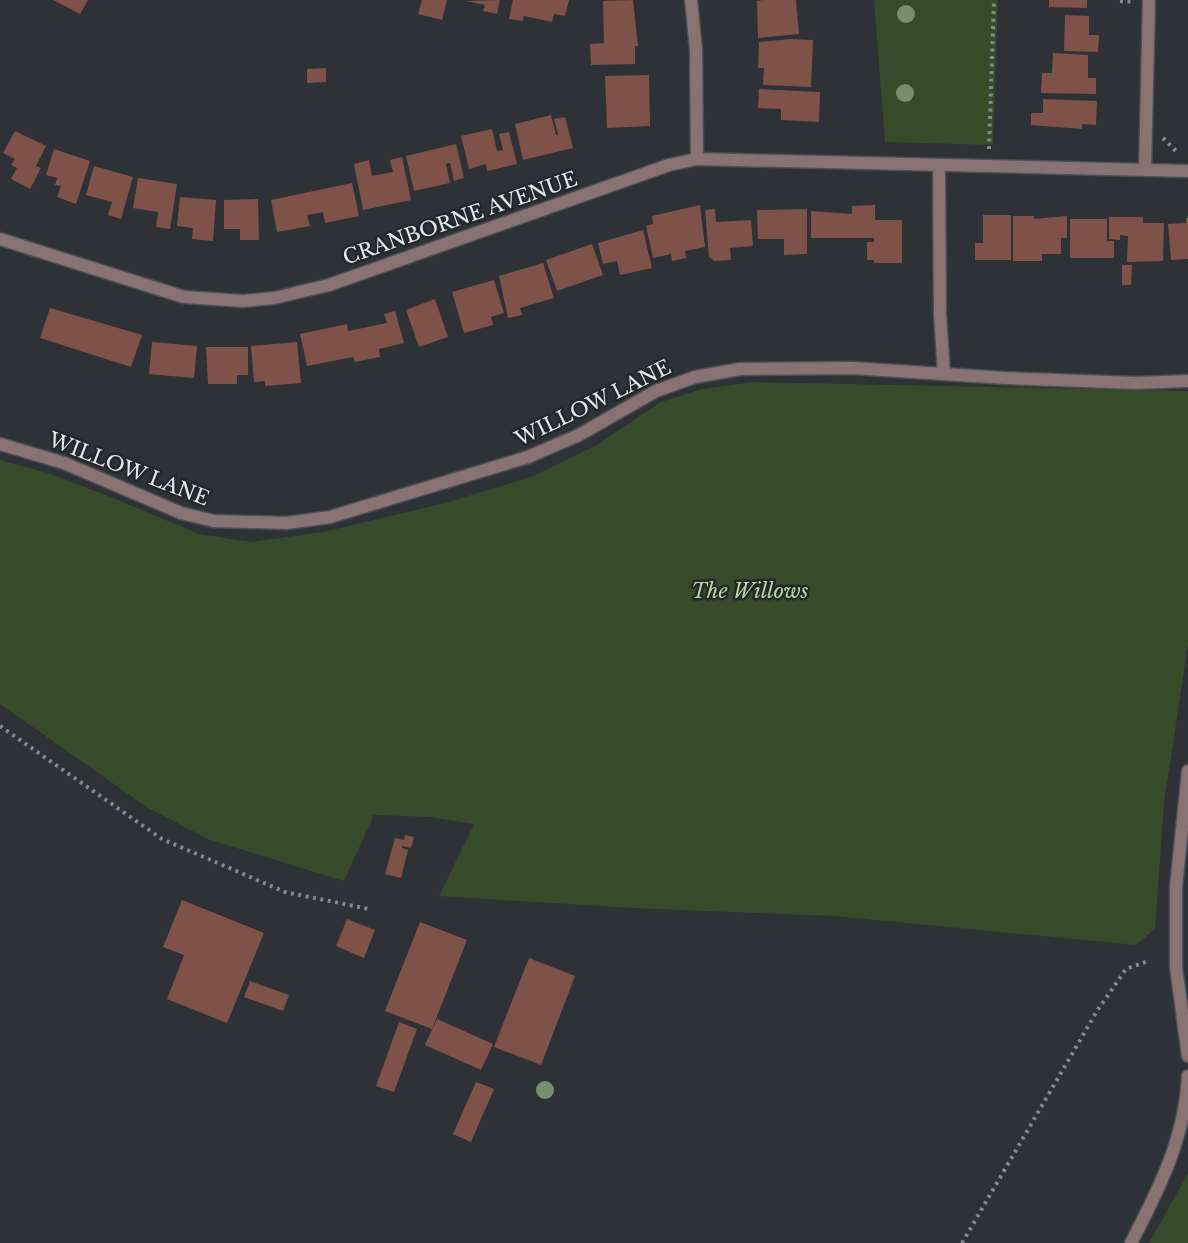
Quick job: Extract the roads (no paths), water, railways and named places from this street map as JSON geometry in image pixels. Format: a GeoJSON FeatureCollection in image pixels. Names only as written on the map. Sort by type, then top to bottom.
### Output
{"type":"FeatureCollection","features":[{"type":"Feature","properties":{"kind":"street"},"geometry":{"type":"LineString","coordinates":[[691,0],[696,50],[697,159]]}},
{"type":"Feature","properties":{"kind":"street"},"geometry":{"type":"LineString","coordinates":[[1144,170],[1149,0]]}},
{"type":"Feature","properties":{"kind":"street","name":"CRANBORNE AVENUE"},"geometry":{"type":"LineString","coordinates":[[0,239],[184,297],[243,301],[274,298],[329,285],[669,165],[697,159],[1188,171]]}},
{"type":"Feature","properties":{"kind":"street"},"geometry":{"type":"LineString","coordinates":[[939,165],[940,315],[944,374]]}},
{"type":"Feature","properties":{"kind":"street","name":"WILLOW LANE"},"geometry":{"type":"LineString","coordinates":[[0,444],[63,463],[181,513],[214,521],[287,523],[330,517],[528,458],[579,435],[656,391],[695,377],[740,369],[777,368],[1124,382],[1188,381]]}},
{"type":"Feature","properties":{"kind":"street"},"geometry":{"type":"LineString","coordinates":[[1188,771],[1176,887],[1176,967],[1188,1056]]}},
{"type":"Feature","properties":{"kind":"street"},"geometry":{"type":"LineString","coordinates":[[1131,1243],[1174,1153],[1186,1106],[1188,1076]]}},
{"type":"Feature","properties":{"kind":"park label","name":"The Willows"},"geometry":{"type":"Point","coordinates":[750,591]}}]}
